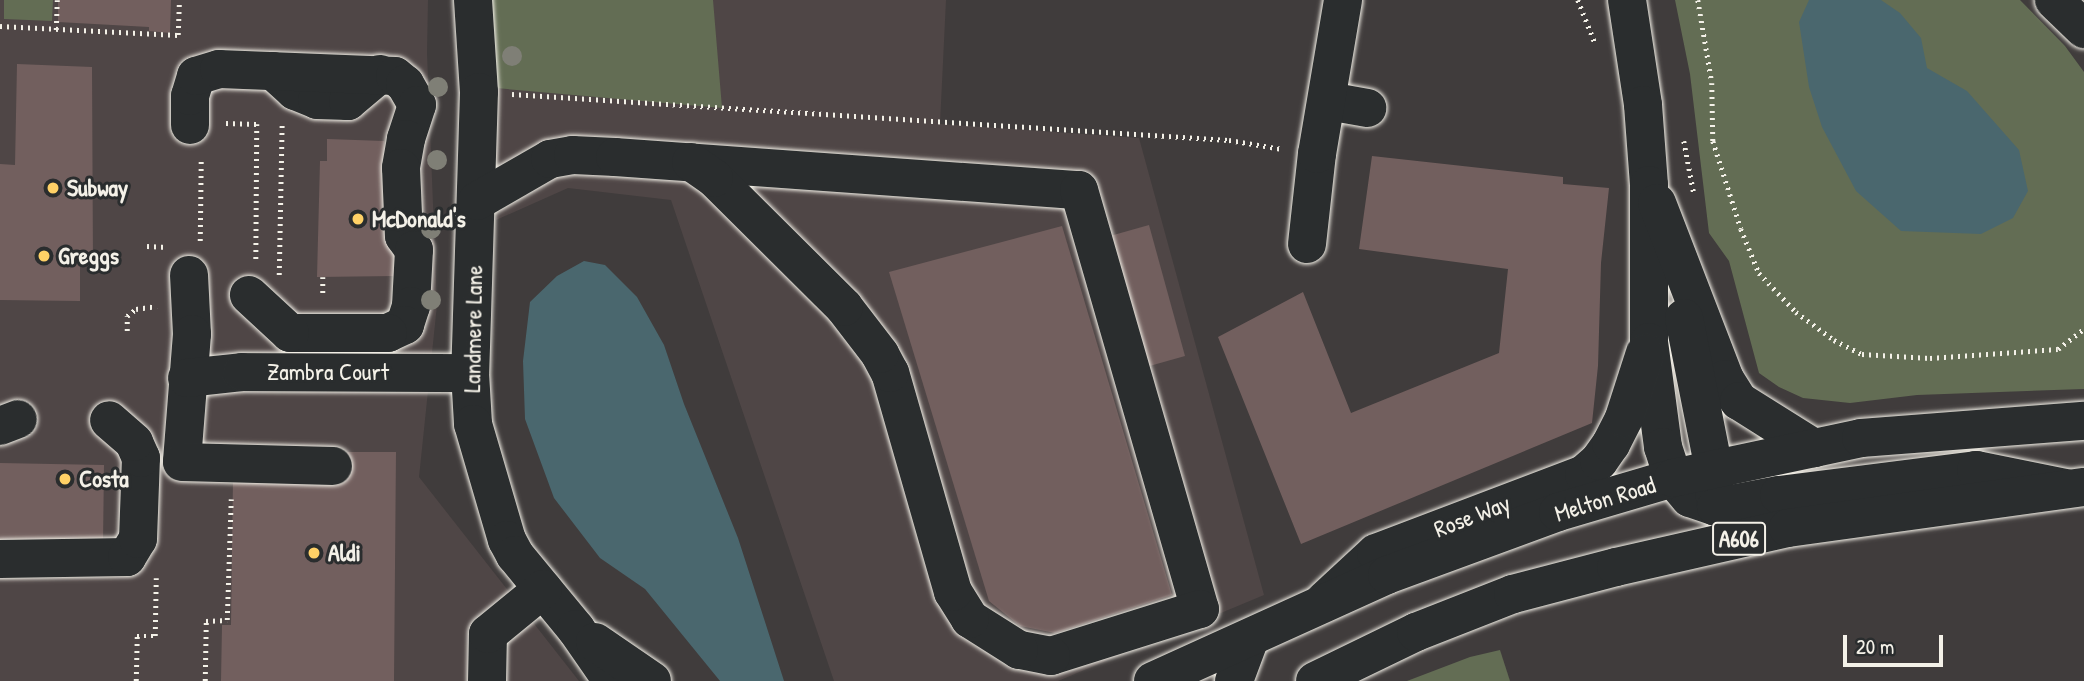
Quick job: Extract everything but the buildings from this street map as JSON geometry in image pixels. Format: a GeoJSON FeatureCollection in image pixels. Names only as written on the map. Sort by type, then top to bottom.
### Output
{"type":"FeatureCollection","features":[{"type":"Feature","properties":{"kind":"street","name":"Landmere Lane"},"geometry":{"type":"LineString","coordinates":[[473,0],[479,92],[470,373],[473,424],[515,555],[576,629],[612,681]]}},
{"type":"Feature","properties":{"kind":"street"},"geometry":{"type":"LineString","coordinates":[[1307,244],[1317,154],[1343,0]]}},
{"type":"Feature","properties":{"kind":"street","name":"Rose Way"},"geometry":{"type":"LineString","coordinates":[[1612,0],[1635,38]]}},
{"type":"Feature","properties":{"kind":"street","name":"Rose Way"},"geometry":{"type":"LineString","coordinates":[[1627,0],[1635,38],[1649,185],[1649,342],[1662,447],[1673,478],[1690,498],[1716,507]]}},
{"type":"Feature","properties":{"kind":"street"},"geometry":{"type":"LineString","coordinates":[[2054,0],[2084,29]]}},
{"type":"Feature","properties":{"kind":"street"},"geometry":{"type":"LineString","coordinates":[[202,131],[190,96],[197,76],[219,69],[273,71],[295,91],[327,100],[348,100],[380,74],[395,76],[405,84],[417,105],[406,139],[401,168],[404,236],[414,250],[411,306],[405,325],[388,333],[290,333],[252,281]]}},
{"type":"Feature","properties":{"kind":"street"},"geometry":{"type":"LineString","coordinates":[[1328,101],[1367,108]]}},
{"type":"Feature","properties":{"kind":"street"},"geometry":{"type":"LineString","coordinates":[[477,201],[550,159],[573,155],[691,162],[1079,190],[1200,609],[1051,656],[1019,650],[970,618],[953,592],[890,373],[880,354],[844,307],[714,178],[691,162]]}},
{"type":"Feature","properties":{"kind":"street","name":"Rose Way"},"geometry":{"type":"LineString","coordinates":[[1649,185],[1725,379],[1739,401],[1814,448]]}},
{"type":"Feature","properties":{"kind":"street","name":"Rose Way"},"geometry":{"type":"LineString","coordinates":[[1670,236],[1695,386],[1714,470],[1716,507],[1706,546]]}},
{"type":"Feature","properties":{"kind":"street"},"geometry":{"type":"LineString","coordinates":[[189,257],[192,334],[183,462],[332,466]]}},
{"type":"Feature","properties":{"kind":"street","name":"Rose Way"},"geometry":{"type":"LineString","coordinates":[[1315,608],[1376,553],[1584,474],[1599,461],[1624,418],[1649,342]]}},
{"type":"Feature","properties":{"kind":"street","name":"Zambra Court"},"geometry":{"type":"LineString","coordinates":[[187,378],[242,372],[470,373]]}},
{"type":"Feature","properties":{"kind":"street"},"geometry":{"type":"LineString","coordinates":[[0,559],[127,557],[138,539],[141,458],[134,442],[109,419]]}},
{"type":"Feature","properties":{"kind":"street","name":"Melton Road"},"geometry":{"type":"LineString","coordinates":[[1153,681],[1387,575],[1558,512],[1673,478],[1861,438],[2084,421]]}},
{"type":"Feature","properties":{"kind":"street"},"geometry":{"type":"LineString","coordinates":[[1716,507],[1779,495],[1976,470],[2078,488]]}},
{"type":"Feature","properties":{"kind":"street","name":"A606"},"geometry":{"type":"LineString","coordinates":[[1315,681],[1356,670],[1416,632],[1513,594],[1788,528],[2078,488]]}},
{"type":"Feature","properties":{"kind":"street"},"geometry":{"type":"LineString","coordinates":[[487,681],[488,634],[543,589]]}},
{"type":"Feature","properties":{"kind":"street","name":"Landmere Lane"},"geometry":{"type":"LineString","coordinates":[[576,629],[652,681]]}},
{"type":"Feature","properties":{"kind":"street"},"geometry":{"type":"LineString","coordinates":[[1234,681],[1250,638]]}},
{"type":"Feature","properties":{"kind":"path"},"geometry":{"type":"LineString","coordinates":[[56,30],[57,0]]}},
{"type":"Feature","properties":{"kind":"path"},"geometry":{"type":"LineString","coordinates":[[0,26],[178,35],[179,0]]}},
{"type":"Feature","properties":{"kind":"path"},"geometry":{"type":"LineString","coordinates":[[1698,0],[1712,83],[1713,141],[1741,229],[1759,273],[1796,312],[1834,340],[1862,354],[1930,358],[2058,349],[2084,329]]}},
{"type":"Feature","properties":{"kind":"path"},"geometry":{"type":"LineString","coordinates":[[479,92],[1229,140],[1283,150],[1293,143]]}},
{"type":"Feature","properties":{"kind":"path"},"geometry":{"type":"LineString","coordinates":[[279,269],[282,114]]}},
{"type":"Feature","properties":{"kind":"path"},"geometry":{"type":"LineString","coordinates":[[147,246],[189,257],[202,131],[257,124],[252,281]]}},
{"type":"Feature","properties":{"kind":"path"},"geometry":{"type":"LineString","coordinates":[[136,681],[137,636],[155,636],[157,617]]}},
{"type":"Feature","properties":{"kind":"shaded area"},"geometry":{"type":"Polygon","coordinates":[[[0,0],[428,0],[427,53],[437,305],[419,477],[579,681],[0,681],[0,0]]]}},
{"type":"Feature","properties":{"kind":"shaded area"},"geometry":{"type":"Polygon","coordinates":[[[511,0],[946,0],[940,124],[1139,138],[1264,595],[1058,681],[834,681],[671,200],[568,188],[496,220],[495,88],[508,89],[511,0]]]}},
{"type":"Feature","properties":{"kind":"green space"},"geometry":{"type":"Polygon","coordinates":[[[4,0],[53,0],[52,21],[4,19],[4,0]]]}},
{"type":"Feature","properties":{"kind":"green space"},"geometry":{"type":"Polygon","coordinates":[[[489,0],[713,0],[722,108],[495,88],[489,0]]]}},
{"type":"Feature","properties":{"kind":"green space"},"geometry":{"type":"Polygon","coordinates":[[[1675,0],[2020,0],[2065,46],[2084,72],[2084,389],[1917,395],[1850,403],[1803,398],[1779,387],[1759,373],[1729,261],[1709,233],[1690,74],[1675,0]]]}},
{"type":"Feature","properties":{"kind":"green space"},"geometry":{"type":"Polygon","coordinates":[[[1500,650],[1510,681],[1407,681],[1470,657],[1500,650]]]}},
{"type":"Feature","properties":{"kind":"water"},"geometry":{"type":"Polygon","coordinates":[[[1809,0],[1881,0],[1900,13],[1921,38],[1927,68],[1967,91],[2019,150],[2028,191],[2013,218],[1981,234],[1901,231],[1856,191],[1822,127],[1809,87],[1799,22],[1809,0]]]}},
{"type":"Feature","properties":{"kind":"water"},"geometry":{"type":"Polygon","coordinates":[[[584,261],[605,265],[637,297],[664,345],[684,404],[738,538],[784,681],[720,681],[645,589],[600,558],[554,498],[525,419],[523,361],[530,302],[557,276],[584,261]]]}},
{"type":"Feature","properties":{"kind":"place","name":"Subway"},"geometry":{"type":"Point","coordinates":[53,188]}},
{"type":"Feature","properties":{"kind":"place","name":"McDonald's"},"geometry":{"type":"Point","coordinates":[358,219]}},
{"type":"Feature","properties":{"kind":"place","name":"Greggs"},"geometry":{"type":"Point","coordinates":[44,256]}},
{"type":"Feature","properties":{"kind":"place","name":"Costa"},"geometry":{"type":"Point","coordinates":[65,479]}},
{"type":"Feature","properties":{"kind":"place","name":"Aldi"},"geometry":{"type":"Point","coordinates":[314,553]}}]}
